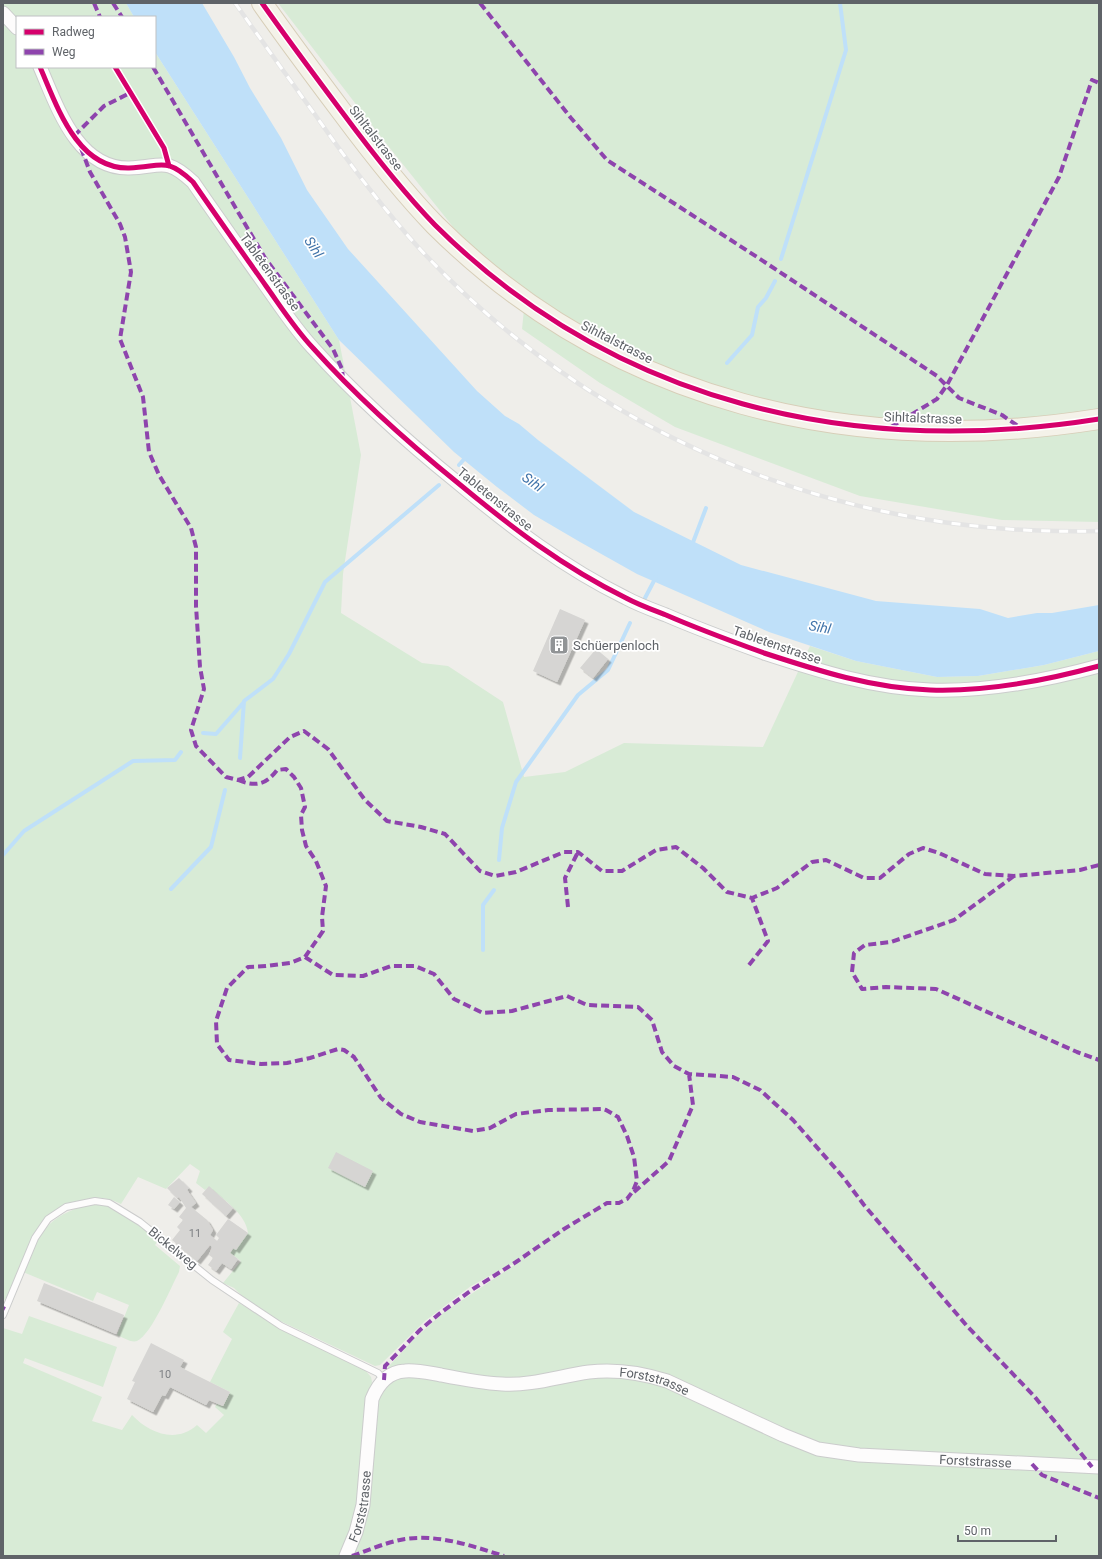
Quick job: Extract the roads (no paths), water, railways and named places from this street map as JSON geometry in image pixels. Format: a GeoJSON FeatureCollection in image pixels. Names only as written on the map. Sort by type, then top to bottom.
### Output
{"type":"FeatureCollection","features":[{"type":"Feature","properties":{"kind":"main road","name":"Sihltalstrasse"},"geometry":{"type":"LineString","coordinates":[[262,3],[366,145],[409,197],[434,223],[476,263],[524,301],[571,331],[616,356],[679,384],[715,397],[780,414],[847,425],[896,429],[962,431],[1027,427],[1099,419]]}},
{"type":"Feature","properties":{"kind":"street"},"geometry":{"type":"LineString","coordinates":[[3,13],[16,27]]}},
{"type":"Feature","properties":{"kind":"street","name":"Tabletenstrasse"},"geometry":{"type":"LineString","coordinates":[[40,68],[56,106],[74,136],[92,156],[101,162],[118,168],[158,164],[176,168],[186,176],[193,182],[288,318],[312,347],[367,404],[423,455],[515,530],[550,555],[597,583],[628,599],[737,643],[820,672],[887,686],[931,690],[985,688],[1031,682],[1099,666]]}},
{"type":"Feature","properties":{"kind":"street","name":"Forststrasse"},"geometry":{"type":"LineString","coordinates":[[346,1556],[356,1532],[364,1505],[372,1399],[375,1391],[384,1380],[397,1373],[405,1371],[420,1371],[502,1384],[534,1383],[590,1372],[619,1371],[640,1374],[667,1381],[776,1432],[818,1449],[859,1456],[1099,1467]]}},
{"type":"Feature","properties":{"kind":"lane","name":"Bickelweg"},"geometry":{"type":"LineString","coordinates":[[3,1315],[35,1238],[48,1219],[66,1207],[95,1201],[109,1203],[140,1222],[212,1280],[281,1326],[378,1373],[384,1380]]}},
{"type":"Feature","properties":{"kind":"water","name":"Sihl"},"geometry":{"type":"Polygon","coordinates":[[[126,3],[202,3],[234,57],[250,88],[281,138],[307,190],[348,249],[477,391],[505,416],[519,424],[634,512],[741,565],[876,601],[980,609],[1008,618],[1037,613],[1052,613],[1099,605],[1099,651],[1044,665],[978,676],[937,677],[856,661],[769,632],[637,574],[534,515],[454,452],[339,340],[156,54],[156,16],[133,16],[126,3]]]}},
{"type":"Feature","properties":{"kind":"waterway"},"geometry":{"type":"LineString","coordinates":[[781,259],[846,50],[840,3]]}},
{"type":"Feature","properties":{"kind":"waterway"},"geometry":{"type":"LineString","coordinates":[[727,363],[752,335],[758,307],[766,298],[775,281]]}},
{"type":"Feature","properties":{"kind":"waterway"},"geometry":{"type":"LineString","coordinates":[[459,465],[466,457]]}},
{"type":"Feature","properties":{"kind":"waterway"},"geometry":{"type":"LineString","coordinates":[[240,758],[244,701],[273,679],[289,654],[325,582],[439,485]]}},
{"type":"Feature","properties":{"kind":"waterway"},"geometry":{"type":"LineString","coordinates":[[692,545],[706,508]]}},
{"type":"Feature","properties":{"kind":"waterway"},"geometry":{"type":"LineString","coordinates":[[645,598],[656,577]]}},
{"type":"Feature","properties":{"kind":"waterway"},"geometry":{"type":"LineString","coordinates":[[499,860],[502,828],[516,782],[578,695],[608,670],[630,623]]}},
{"type":"Feature","properties":{"kind":"waterway"},"geometry":{"type":"LineString","coordinates":[[203,733],[216,734],[244,702]]}},
{"type":"Feature","properties":{"kind":"waterway"},"geometry":{"type":"LineString","coordinates":[[3,855],[24,831],[133,761],[175,760],[181,752]]}},
{"type":"Feature","properties":{"kind":"waterway"},"geometry":{"type":"LineString","coordinates":[[171,889],[211,847],[225,790]]}},
{"type":"Feature","properties":{"kind":"waterway"},"geometry":{"type":"LineString","coordinates":[[483,950],[483,905],[494,890]]}},
{"type":"Feature","properties":{"kind":"railway"},"geometry":{"type":"LineString","coordinates":[[235,3],[353,167],[378,200],[418,247],[487,314],[562,373],[643,422],[728,463],[817,494],[908,516],[1003,529],[1099,531]]}},
{"type":"Feature","properties":{"kind":"place","name":"Schüerpenloch"},"geometry":{"type":"Point","coordinates":[559,645]}}]}
